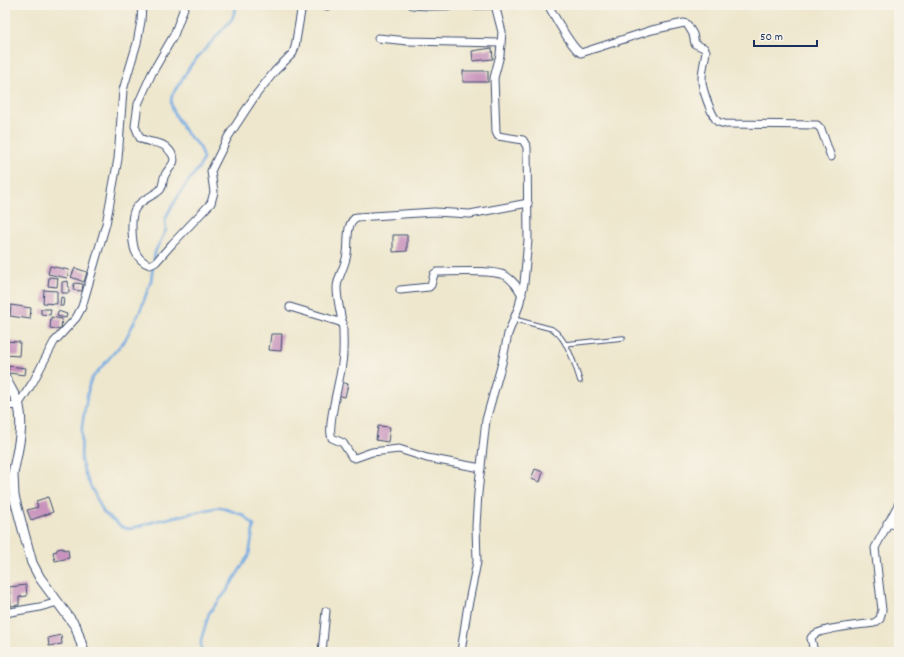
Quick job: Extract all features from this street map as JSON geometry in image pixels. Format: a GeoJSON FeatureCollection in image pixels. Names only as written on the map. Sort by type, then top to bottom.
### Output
{"type":"FeatureCollection","features":[{"type":"Feature","properties":{"kind":"street"},"geometry":{"type":"LineString","coordinates":[[18,405],[33,382],[54,342],[76,318],[82,307],[92,276],[106,224],[114,183],[118,159],[123,90],[142,21],[142,5]]}},
{"type":"Feature","properties":{"kind":"street"},"geometry":{"type":"LineString","coordinates":[[185,5],[174,34],[149,79],[138,104],[135,126],[140,138],[146,141],[158,142],[162,144],[169,150],[174,158],[173,164],[164,176],[161,188],[140,203],[133,213],[132,224],[135,251],[142,260],[150,265],[156,262],[211,203],[214,192],[211,171],[228,137],[254,96],[275,71],[293,53],[302,5]]}},
{"type":"Feature","properties":{"kind":"street"},"geometry":{"type":"LineString","coordinates":[[412,5],[495,5],[501,27],[500,55],[494,78],[496,132],[498,136],[523,140],[527,147],[528,255],[522,295],[508,334],[502,363],[486,420],[482,449],[476,526],[477,566],[467,611],[461,652]]}},
{"type":"Feature","properties":{"kind":"street"},"geometry":{"type":"LineString","coordinates":[[548,5],[572,44],[578,52],[581,53],[658,28],[684,23],[687,24],[693,34],[695,44],[704,48],[706,51],[702,85],[718,122],[725,124],[817,125],[821,129],[831,157]]}},
{"type":"Feature","properties":{"kind":"street"},"geometry":{"type":"LineString","coordinates":[[378,38],[408,41],[501,43]]}},
{"type":"Feature","properties":{"kind":"street"},"geometry":{"type":"LineString","coordinates":[[481,468],[427,458],[399,449],[377,451],[354,458],[343,443],[332,438],[330,432],[335,396],[342,364],[342,323],[338,303],[338,280],[347,258],[348,236],[351,222],[354,218],[362,216],[434,212],[470,214],[528,203]]}},
{"type":"Feature","properties":{"kind":"street"},"geometry":{"type":"LineString","coordinates":[[400,290],[429,287],[434,274],[437,272],[470,271],[506,276],[513,282],[522,295]]}},
{"type":"Feature","properties":{"kind":"street"},"geometry":{"type":"LineString","coordinates":[[290,307],[342,323]]}},
{"type":"Feature","properties":{"kind":"street"},"geometry":{"type":"LineString","coordinates":[[5,378],[18,405],[21,430],[13,474],[14,496],[32,563],[40,578],[76,627],[84,652]]}},
{"type":"Feature","properties":{"kind":"street"},"geometry":{"type":"LineString","coordinates":[[5,406],[18,405]]}},
{"type":"Feature","properties":{"kind":"street"},"geometry":{"type":"LineString","coordinates":[[814,652],[811,638],[815,634],[827,630],[874,623],[880,619],[882,610],[875,548],[899,503]]}},
{"type":"Feature","properties":{"kind":"street"},"geometry":{"type":"LineString","coordinates":[[887,523],[899,526]]}},
{"type":"Feature","properties":{"kind":"street"},"geometry":{"type":"LineString","coordinates":[[5,613],[40,607],[58,602]]}},
{"type":"Feature","properties":{"kind":"street"},"geometry":{"type":"LineString","coordinates":[[322,652],[326,611]]}},
{"type":"Feature","properties":{"kind":"lane"},"geometry":{"type":"LineString","coordinates":[[514,319],[556,331],[572,356],[580,381]]}},
{"type":"Feature","properties":{"kind":"lane"},"geometry":{"type":"LineString","coordinates":[[565,344],[623,338]]}},
{"type":"Feature","properties":{"kind":"building"},"geometry":{"type":"Polygon","coordinates":[[[492,48],[493,59],[473,61],[472,51],[492,48]]]}},
{"type":"Feature","properties":{"kind":"building"},"geometry":{"type":"Polygon","coordinates":[[[463,71],[488,71],[488,82],[463,82],[463,71]]]}},
{"type":"Feature","properties":{"kind":"building"},"geometry":{"type":"Polygon","coordinates":[[[393,235],[407,235],[407,251],[393,252],[393,235]]]}},
{"type":"Feature","properties":{"kind":"building"},"geometry":{"type":"Polygon","coordinates":[[[50,266],[69,270],[67,278],[48,274],[50,266]]]}},
{"type":"Feature","properties":{"kind":"building"},"geometry":{"type":"Polygon","coordinates":[[[75,268],[87,272],[84,282],[71,277],[75,268]]]}},
{"type":"Feature","properties":{"kind":"building"},"geometry":{"type":"Polygon","coordinates":[[[49,277],[58,278],[57,287],[48,286],[49,277]]]}},
{"type":"Feature","properties":{"kind":"building"},"geometry":{"type":"Polygon","coordinates":[[[68,281],[69,293],[62,293],[62,282],[68,281]]]}},
{"type":"Feature","properties":{"kind":"building"},"geometry":{"type":"Polygon","coordinates":[[[74,283],[83,284],[82,291],[73,290],[74,283]]]}},
{"type":"Feature","properties":{"kind":"building"},"geometry":{"type":"Polygon","coordinates":[[[44,290],[57,291],[57,304],[43,303],[44,290]]]}},
{"type":"Feature","properties":{"kind":"building"},"geometry":{"type":"Polygon","coordinates":[[[61,297],[64,298],[63,306],[60,306],[61,297]]]}},
{"type":"Feature","properties":{"kind":"building"},"geometry":{"type":"Polygon","coordinates":[[[11,305],[31,308],[30,319],[10,316],[11,305]]]}},
{"type":"Feature","properties":{"kind":"building"},"geometry":{"type":"Polygon","coordinates":[[[41,309],[51,309],[50,315],[41,314],[41,309]]]}},
{"type":"Feature","properties":{"kind":"building"},"geometry":{"type":"Polygon","coordinates":[[[58,311],[67,314],[66,318],[57,316],[58,311]]]}},
{"type":"Feature","properties":{"kind":"building"},"geometry":{"type":"Polygon","coordinates":[[[51,317],[62,319],[61,330],[50,328],[51,317]]]}},
{"type":"Feature","properties":{"kind":"building"},"geometry":{"type":"Polygon","coordinates":[[[271,334],[282,334],[281,351],[269,350],[271,334]]]}},
{"type":"Feature","properties":{"kind":"building"},"geometry":{"type":"Polygon","coordinates":[[[5,341],[20,342],[19,356],[5,355],[5,341]]]}},
{"type":"Feature","properties":{"kind":"building"},"geometry":{"type":"Polygon","coordinates":[[[9,366],[26,368],[25,375],[8,373],[9,366]]]}},
{"type":"Feature","properties":{"kind":"building"},"geometry":{"type":"Polygon","coordinates":[[[341,382],[348,384],[345,397],[337,395],[341,382]]]}},
{"type":"Feature","properties":{"kind":"building"},"geometry":{"type":"Polygon","coordinates":[[[378,426],[390,427],[388,442],[376,440],[378,426]]]}},
{"type":"Feature","properties":{"kind":"building"},"geometry":{"type":"Polygon","coordinates":[[[535,469],[543,472],[540,482],[531,479],[535,469]]]}},
{"type":"Feature","properties":{"kind":"building"},"geometry":{"type":"Polygon","coordinates":[[[48,497],[53,512],[31,520],[27,510],[38,507],[36,501],[48,497]]]}},
{"type":"Feature","properties":{"kind":"building"},"geometry":{"type":"Polygon","coordinates":[[[63,548],[64,550],[68,549],[69,558],[55,561],[53,552],[57,551],[57,549],[63,548]]]}},
{"type":"Feature","properties":{"kind":"building"},"geometry":{"type":"Polygon","coordinates":[[[26,585],[27,596],[19,597],[19,605],[11,606],[9,587],[26,585]]]}},
{"type":"Feature","properties":{"kind":"building"},"geometry":{"type":"Polygon","coordinates":[[[61,635],[62,644],[49,646],[48,638],[61,635]]]}},
{"type":"Feature","properties":{"kind":"waterway"},"geometry":{"type":"LineString","coordinates":[[201,652],[201,640],[209,613],[226,592],[249,555],[254,525],[243,515],[220,507],[156,521],[130,529],[122,527],[104,513],[86,477],[81,461],[82,426],[89,385],[92,378],[125,340],[140,311],[151,281],[155,252],[166,230],[165,221],[168,213],[184,187],[200,166],[203,159],[200,147],[186,133],[173,111],[171,103],[172,95],[191,65],[232,19],[237,5]]}}]}
